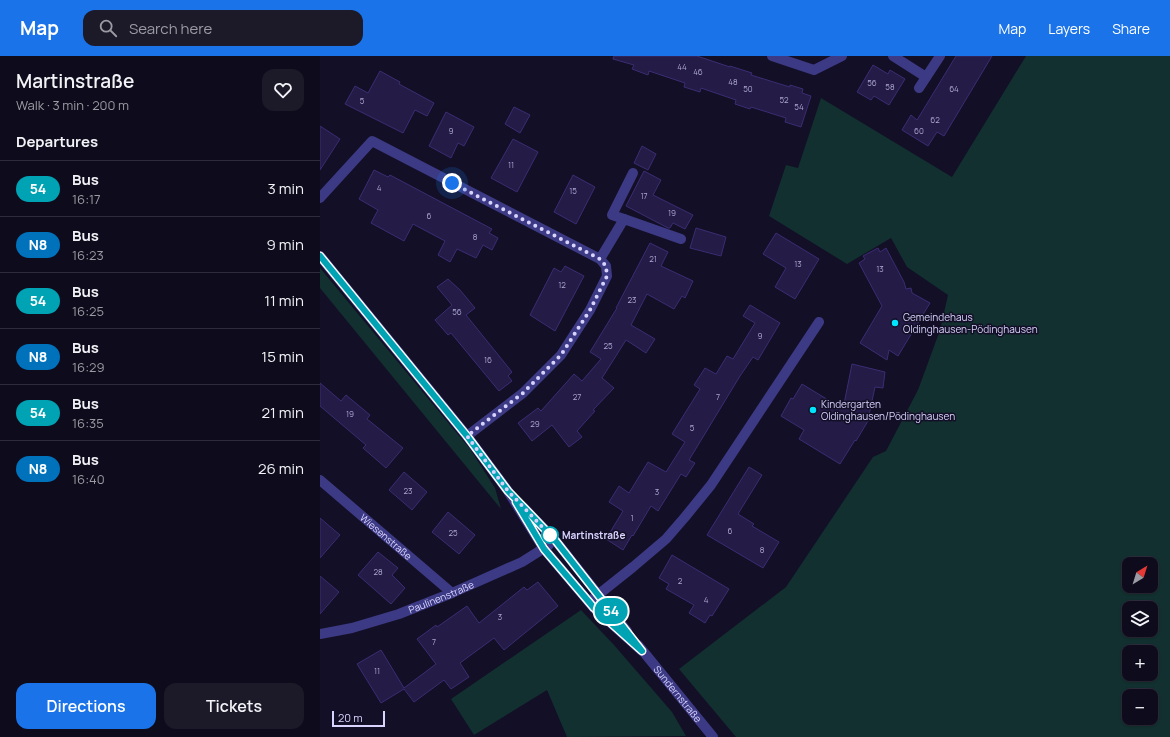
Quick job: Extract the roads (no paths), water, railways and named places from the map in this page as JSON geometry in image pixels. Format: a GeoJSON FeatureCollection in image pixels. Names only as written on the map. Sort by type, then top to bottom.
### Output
{"type":"FeatureCollection","features":[{"type":"Feature","properties":{"kind":"street"},"geometry":{"type":"LineString","coordinates":[[772,56],[814,70],[842,56]]}},
{"type":"Feature","properties":{"kind":"street"},"geometry":{"type":"LineString","coordinates":[[893,56],[926,78]]}},
{"type":"Feature","properties":{"kind":"street"},"geometry":{"type":"LineString","coordinates":[[919,88],[940,56]]}},
{"type":"Feature","properties":{"kind":"street"},"geometry":{"type":"LineString","coordinates":[[320,198],[372,141],[600,259],[606,266],[607,276],[590,310],[561,355],[523,393],[467,436]]}},
{"type":"Feature","properties":{"kind":"street"},"geometry":{"type":"LineString","coordinates":[[633,173],[612,215],[681,239]]}},
{"type":"Feature","properties":{"kind":"street"},"geometry":{"type":"LineString","coordinates":[[600,259],[624,219]]}},
{"type":"Feature","properties":{"kind":"street","name":"Sundernstraße"},"geometry":{"type":"LineString","coordinates":[[320,256],[467,436],[508,491],[544,549],[594,608],[642,651]]}},
{"type":"Feature","properties":{"kind":"street"},"geometry":{"type":"LineString","coordinates":[[589,602],[666,539],[685,517],[710,485],[819,322]]}},
{"type":"Feature","properties":{"kind":"street","name":"Wiesenstraße"},"geometry":{"type":"LineString","coordinates":[[320,480],[452,594]]}},
{"type":"Feature","properties":{"kind":"street","name":"Sundernstraße"},"geometry":{"type":"LineString","coordinates":[[508,491],[555,540],[642,651],[713,737]]}},
{"type":"Feature","properties":{"kind":"street","name":"Paulinenstraße"},"geometry":{"type":"LineString","coordinates":[[320,634],[352,628],[399,614],[452,594],[522,562],[544,549],[555,540]]}},
{"type":"Feature","properties":{"kind":"place","name":"Gemeindehaus Oldinghausen-Pödinghausen"},"geometry":{"type":"Point","coordinates":[895,323]}},
{"type":"Feature","properties":{"kind":"place","name":"Kindergarten Oldinghausen/Pödinghausen"},"geometry":{"type":"Point","coordinates":[813,410]}},
{"type":"Feature","properties":{"kind":"place","name":"Martinstraße"},"geometry":{"type":"Point","coordinates":[550,535]}}]}
